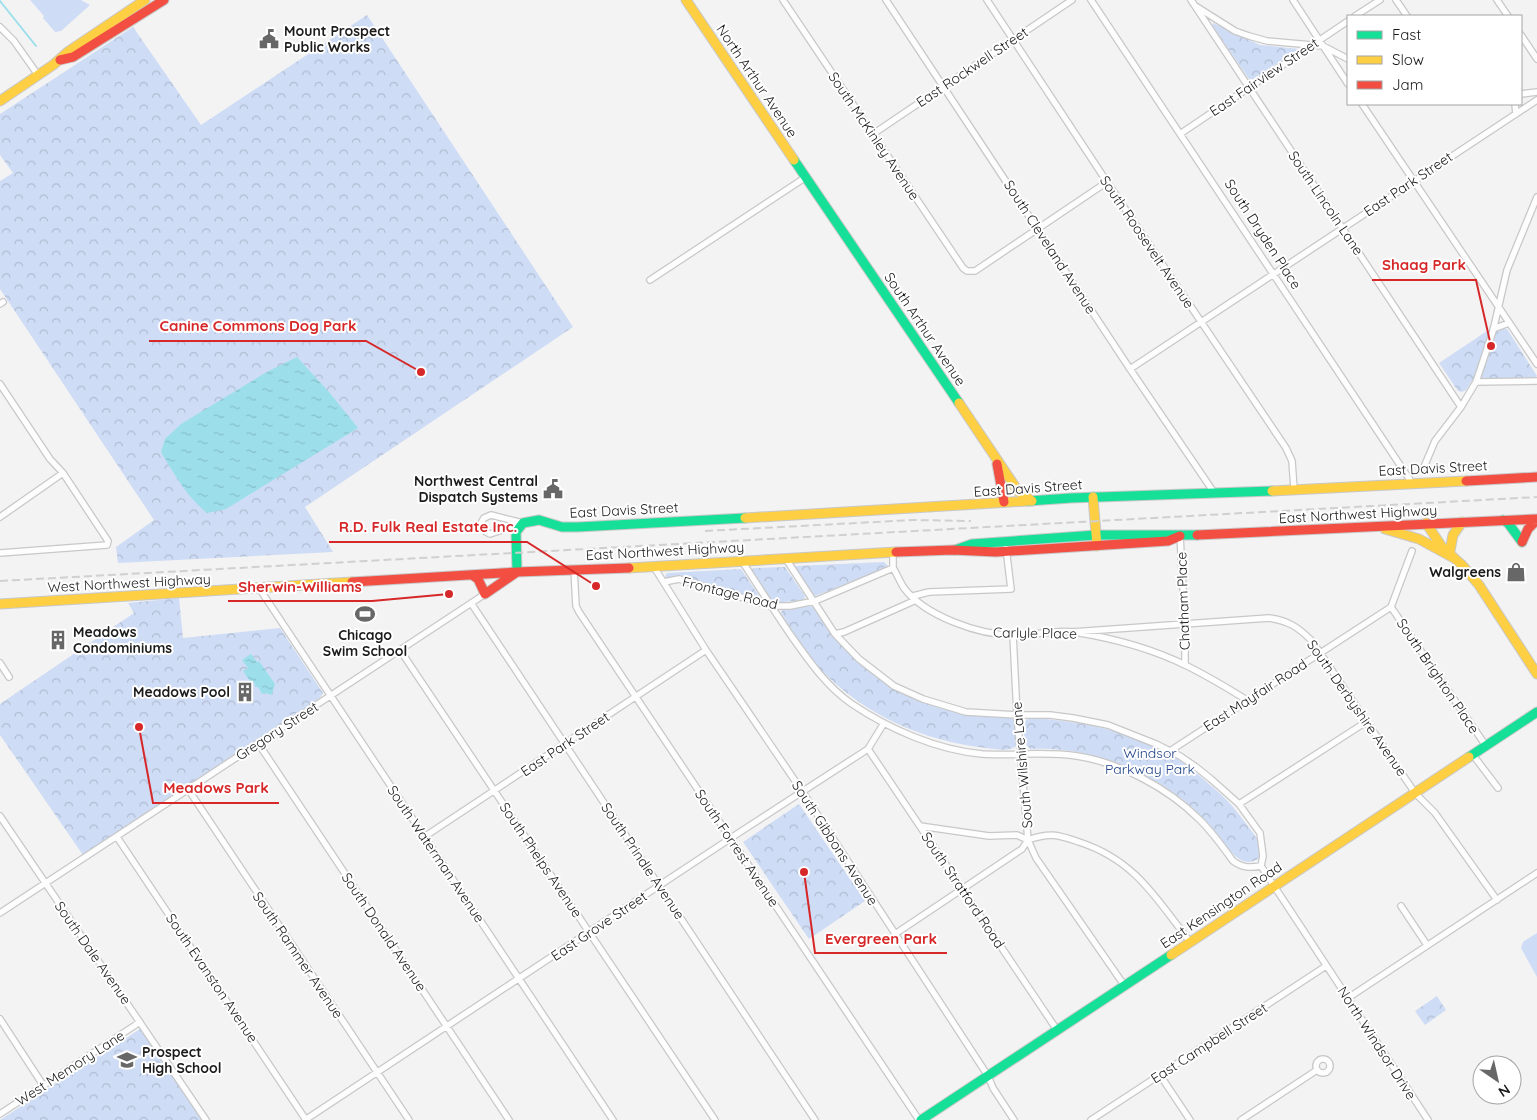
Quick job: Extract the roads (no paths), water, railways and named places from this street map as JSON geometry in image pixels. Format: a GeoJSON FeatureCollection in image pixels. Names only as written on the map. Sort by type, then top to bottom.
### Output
{"type":"FeatureCollection","features":[{"type":"Feature","properties":{"kind":"main road"},"geometry":{"type":"LineString","coordinates":[[0,100],[145,0]]}},
{"type":"Feature","properties":{"kind":"main road"},"geometry":{"type":"LineString","coordinates":[[60,60],[73,57],[164,0]]}},
{"type":"Feature","properties":{"kind":"main road","name":"North Arthur Avenue"},"geometry":{"type":"LineString","coordinates":[[686,0],[806,177]]}},
{"type":"Feature","properties":{"kind":"main road","name":"South Arthur Avenue"},"geometry":{"type":"LineString","coordinates":[[806,177],[996,459],[1004,502]]}},
{"type":"Feature","properties":{"kind":"main road"},"geometry":{"type":"LineString","coordinates":[[996,459],[1020,494],[1032,501]]}},
{"type":"Feature","properties":{"kind":"main road","name":"East Davis Street"},"geometry":{"type":"LineString","coordinates":[[523,523],[539,520],[562,527],[578,527],[1093,497],[1215,494],[1537,477]]}},
{"type":"Feature","properties":{"kind":"main road"},"geometry":{"type":"LineString","coordinates":[[1093,497],[1097,546]]}},
{"type":"Feature","properties":{"kind":"main road"},"geometry":{"type":"LineString","coordinates":[[1503,520],[1522,542],[1528,529],[1537,519]]}},
{"type":"Feature","properties":{"kind":"main road","name":"East Northwest Highway"},"geometry":{"type":"LineString","coordinates":[[953,550],[972,544],[1096,535],[1169,534],[1180,536],[1537,519]]}},
{"type":"Feature","properties":{"kind":"main road"},"geometry":{"type":"LineString","coordinates":[[1452,554],[1449,544],[1453,533],[1462,522]]}},
{"type":"Feature","properties":{"kind":"main road"},"geometry":{"type":"LineString","coordinates":[[472,574],[478,579],[485,594],[517,572],[516,532],[523,523]]}},
{"type":"Feature","properties":{"kind":"main road"},"geometry":{"type":"LineString","coordinates":[[1429,523],[1442,547],[1452,554],[1479,585],[1537,674]]}},
{"type":"Feature","properties":{"kind":"main road"},"geometry":{"type":"LineString","coordinates":[[1378,527],[1419,539],[1452,554]]}},
{"type":"Feature","properties":{"kind":"main road","name":"East Northwest Highway"},"geometry":{"type":"LineString","coordinates":[[259,588],[472,574],[654,567],[893,552],[1007,551],[1097,546],[1168,540],[1180,536]]}},
{"type":"Feature","properties":{"kind":"main road","name":"West Northwest Highway"},"geometry":{"type":"LineString","coordinates":[[0,604],[259,588]]}},
{"type":"Feature","properties":{"kind":"main road","name":"East Kensington Road"},"geometry":{"type":"LineString","coordinates":[[920,1120],[1537,712]]}},
{"type":"Feature","properties":{"kind":"street","name":"South McKinley Avenue"},"geometry":{"type":"LineString","coordinates":[[783,0],[962,268],[967,271],[975,270],[1038,230]]}},
{"type":"Feature","properties":{"kind":"street","name":"South Cleveland Avenue"},"geometry":{"type":"LineString","coordinates":[[886,0],[1215,494]]}},
{"type":"Feature","properties":{"kind":"street","name":"South Roosevelt Avenue"},"geometry":{"type":"LineString","coordinates":[[987,0],[1286,448],[1292,461],[1294,490]]}},
{"type":"Feature","properties":{"kind":"street","name":"East Rockwell Street"},"geometry":{"type":"LineString","coordinates":[[873,134],[1072,0]]}},
{"type":"Feature","properties":{"kind":"street","name":"South Dryden Place"},"geometry":{"type":"LineString","coordinates":[[1091,0],[1412,483]]}},
{"type":"Feature","properties":{"kind":"street","name":"South Lincoln Lane"},"geometry":{"type":"LineString","coordinates":[[1191,0],[1461,407]]}},
{"type":"Feature","properties":{"kind":"street"},"geometry":{"type":"LineString","coordinates":[[1293,0],[1347,82]]}},
{"type":"Feature","properties":{"kind":"street"},"geometry":{"type":"LineString","coordinates":[[1357,15],[1380,0]]}},
{"type":"Feature","properties":{"kind":"street"},"geometry":{"type":"LineString","coordinates":[[1396,0],[1406,15]]}},
{"type":"Feature","properties":{"kind":"street"},"geometry":{"type":"LineString","coordinates":[[1497,0],[1507,15]]}},
{"type":"Feature","properties":{"kind":"street"},"geometry":{"type":"LineString","coordinates":[[1195,6],[1235,31],[1249,36],[1267,42],[1323,46],[1347,58]]}},
{"type":"Feature","properties":{"kind":"street","name":"East Fairview Street"},"geometry":{"type":"LineString","coordinates":[[1180,134],[1347,22]]}},
{"type":"Feature","properties":{"kind":"street"},"geometry":{"type":"LineString","coordinates":[[0,27],[3,34],[14,41],[38,75]]}},
{"type":"Feature","properties":{"kind":"street"},"geometry":{"type":"LineString","coordinates":[[1522,36],[1537,59]]}},
{"type":"Feature","properties":{"kind":"street"},"geometry":{"type":"LineString","coordinates":[[1338,68],[1347,60]]}},
{"type":"Feature","properties":{"kind":"street"},"geometry":{"type":"LineString","coordinates":[[1522,94],[1537,92]]}},
{"type":"Feature","properties":{"kind":"street","name":"East Park Street"},"geometry":{"type":"LineString","coordinates":[[1130,369],[1537,100]]}},
{"type":"Feature","properties":{"kind":"street"},"geometry":{"type":"LineString","coordinates":[[1363,105],[1537,364]]}},
{"type":"Feature","properties":{"kind":"street"},"geometry":{"type":"LineString","coordinates":[[1515,105],[1516,114]]}},
{"type":"Feature","properties":{"kind":"street"},"geometry":{"type":"LineString","coordinates":[[650,280],[806,177]]}},
{"type":"Feature","properties":{"kind":"street"},"geometry":{"type":"LineString","coordinates":[[1038,230],[1107,182]]}},
{"type":"Feature","properties":{"kind":"street"},"geometry":{"type":"LineString","coordinates":[[1424,467],[1435,441],[1461,407],[1476,382],[1494,329],[1507,270],[1537,197]]}},
{"type":"Feature","properties":{"kind":"street"},"geometry":{"type":"LineString","coordinates":[[1494,329],[1509,324]]}},
{"type":"Feature","properties":{"kind":"street"},"geometry":{"type":"LineString","coordinates":[[1476,382],[1537,382]]}},
{"type":"Feature","properties":{"kind":"street"},"geometry":{"type":"LineString","coordinates":[[0,384],[107,539],[107,545],[0,553]]}},
{"type":"Feature","properties":{"kind":"street"},"geometry":{"type":"LineString","coordinates":[[0,517],[63,473]]}},
{"type":"Feature","properties":{"kind":"street","name":"East Davis Street"},"geometry":{"type":"LineString","coordinates":[[491,515],[523,523],[490,534],[486,532],[481,523],[484,518],[491,515]]}},
{"type":"Feature","properties":{"kind":"street","name":"Chatham Place"},"geometry":{"type":"LineString","coordinates":[[1180,536],[1185,623],[1185,665]]}},
{"type":"Feature","properties":{"kind":"street"},"geometry":{"type":"LineString","coordinates":[[835,634],[844,632],[929,592],[1011,589],[1006,541]]}},
{"type":"Feature","properties":{"kind":"street"},"geometry":{"type":"LineString","coordinates":[[893,552],[893,568]]}},
{"type":"Feature","properties":{"kind":"street"},"geometry":{"type":"LineString","coordinates":[[1391,607],[1412,552]]}},
{"type":"Feature","properties":{"kind":"street"},"geometry":{"type":"LineString","coordinates":[[742,561],[770,606],[818,673],[850,703],[884,723],[946,747],[981,754],[1040,753],[1078,756],[1099,761],[1144,780],[1178,801],[1200,820],[1233,861],[1240,866],[1250,868],[1261,866],[1263,856],[1260,833],[1239,804],[1211,778],[1170,751],[1143,738],[1108,725],[1050,715],[966,712],[924,699],[894,686],[859,660],[835,634],[786,559]]}},
{"type":"Feature","properties":{"kind":"street","name":"South Gibbons Avenue"},"geometry":{"type":"LineString","coordinates":[[654,567],[706,650],[802,791],[988,1076],[992,1088],[1014,1120]]}},
{"type":"Feature","properties":{"kind":"street","name":"Carlyle Place"},"geometry":{"type":"LineString","coordinates":[[893,568],[904,588],[914,598],[949,621],[981,632],[1013,635],[1072,632],[1138,647],[1185,665],[1214,679],[1247,700]]}},
{"type":"Feature","properties":{"kind":"street","name":"Frontage Road"},"geometry":{"type":"LineString","coordinates":[[664,582],[679,579],[770,606],[790,606],[815,601],[893,568]]}},
{"type":"Feature","properties":{"kind":"street","name":"South Forrest Avenue"},"geometry":{"type":"LineString","coordinates":[[574,569],[576,606],[920,1120]]}},
{"type":"Feature","properties":{"kind":"street","name":"South Waterman Avenue"},"geometry":{"type":"LineString","coordinates":[[259,588],[613,1120]]}},
{"type":"Feature","properties":{"kind":"street","name":"Gregory Street"},"geometry":{"type":"LineString","coordinates":[[0,913],[485,594]]}},
{"type":"Feature","properties":{"kind":"street","name":"South Prindle Avenue"},"geometry":{"type":"LineString","coordinates":[[471,603],[815,1120]]}},
{"type":"Feature","properties":{"kind":"street","name":"East Mayfair Road"},"geometry":{"type":"LineString","coordinates":[[1170,751],[1391,607]]}},
{"type":"Feature","properties":{"kind":"street","name":"South Brighton Place"},"geometry":{"type":"LineString","coordinates":[[1391,607],[1486,746]]}},
{"type":"Feature","properties":{"kind":"street","name":"South Derbyshire Avenue"},"geometry":{"type":"LineString","coordinates":[[1072,632],[1269,618],[1288,622],[1301,630],[1320,652],[1415,793],[1435,813],[1497,900]]}},
{"type":"Feature","properties":{"kind":"street","name":"South Wilshire Lane"},"geometry":{"type":"LineString","coordinates":[[1013,635],[1017,715],[1028,840],[1036,858],[1124,986]]}},
{"type":"Feature","properties":{"kind":"street","name":"South Phelps Avenue"},"geometry":{"type":"LineString","coordinates":[[400,650],[715,1120]]}},
{"type":"Feature","properties":{"kind":"street","name":"East Park Street"},"geometry":{"type":"LineString","coordinates":[[424,837],[706,650]]}},
{"type":"Feature","properties":{"kind":"street"},"geometry":{"type":"LineString","coordinates":[[0,663],[9,677]]}},
{"type":"Feature","properties":{"kind":"street"},"geometry":{"type":"LineString","coordinates":[[1239,804],[1366,722]]}},
{"type":"Feature","properties":{"kind":"street","name":"East Grove Street"},"geometry":{"type":"LineString","coordinates":[[306,1120],[730,838],[868,749],[884,723]]}},
{"type":"Feature","properties":{"kind":"street","name":"South Donald Avenue"},"geometry":{"type":"LineString","coordinates":[[258,743],[509,1120]]}},
{"type":"Feature","properties":{"kind":"street","name":"South Stratford Road"},"geometry":{"type":"LineString","coordinates":[[868,749],[1057,1030]]}},
{"type":"Feature","properties":{"kind":"street"},"geometry":{"type":"LineString","coordinates":[[1473,755],[1498,788]]}},
{"type":"Feature","properties":{"kind":"street","name":"South Rammer Avenue"},"geometry":{"type":"LineString","coordinates":[[188,789],[409,1120]]}},
{"type":"Feature","properties":{"kind":"street","name":"South Dale Avenue"},"geometry":{"type":"LineString","coordinates":[[0,816],[206,1120]]}},
{"type":"Feature","properties":{"kind":"street"},"geometry":{"type":"LineString","coordinates":[[920,826],[989,836],[1017,835],[1028,840]]}},
{"type":"Feature","properties":{"kind":"street"},"geometry":{"type":"LineString","coordinates":[[895,934],[1022,849],[1028,840],[1042,835],[1059,836],[1096,847],[1119,860],[1140,878],[1190,942]]}},
{"type":"Feature","properties":{"kind":"street","name":"South Evanston Avenue"},"geometry":{"type":"LineString","coordinates":[[117,836],[306,1120]]}},
{"type":"Feature","properties":{"kind":"street","name":"North Windsor Drive"},"geometry":{"type":"LineString","coordinates":[[1261,866],[1428,1120]]}},
{"type":"Feature","properties":{"kind":"street"},"geometry":{"type":"LineString","coordinates":[[1348,998],[1537,873]]}},
{"type":"Feature","properties":{"kind":"street"},"geometry":{"type":"LineString","coordinates":[[1401,906],[1428,945]]}},
{"type":"Feature","properties":{"kind":"street","name":"East Campbell Street"},"geometry":{"type":"LineString","coordinates":[[1091,1120],[1099,1118],[1160,1075],[1326,966]]}},
{"type":"Feature","properties":{"kind":"street"},"geometry":{"type":"LineString","coordinates":[[0,1019],[43,1085]]}},
{"type":"Feature","properties":{"kind":"street","name":"West Memory Lane"},"geometry":{"type":"LineString","coordinates":[[0,1114],[140,1022]]}},
{"type":"Feature","properties":{"kind":"street"},"geometry":{"type":"LineString","coordinates":[[1241,1120],[1317,1070]]}},
{"type":"Feature","properties":{"kind":"street"},"geometry":{"type":"LineString","coordinates":[[1160,1075],[1190,1120]]}},
{"type":"Feature","properties":{"kind":"water"},"geometry":{"type":"Polygon","coordinates":[[[297,357],[358,428],[226,509],[207,513],[187,492],[161,452],[165,439],[181,424],[265,373],[297,357]]]}},
{"type":"Feature","properties":{"kind":"water"},"geometry":{"type":"Polygon","coordinates":[[[251,654],[257,662],[259,661],[275,684],[270,695],[267,693],[262,694],[258,687],[255,687],[255,683],[252,684],[243,671],[248,668],[242,660],[251,654]]]}},
{"type":"Feature","properties":{"kind":"waterway"},"geometry":{"type":"LineString","coordinates":[[0,1],[36,46]]}},
{"type":"Feature","properties":{"kind":"railway"},"geometry":{"type":"LineString","coordinates":[[0,581],[1537,497]]}},
{"type":"Feature","properties":{"kind":"railway"},"geometry":{"type":"LineString","coordinates":[[705,531],[913,520],[971,521]]}},
{"type":"Feature","properties":{"kind":"place","name":"Mount Prospect Public Works"},"geometry":{"type":"Point","coordinates":[269,39]}},
{"type":"Feature","properties":{"kind":"place","name":"Shaag Park"},"geometry":{"type":"Point","coordinates":[1491,346]}},
{"type":"Feature","properties":{"kind":"place","name":"Canine Commons Dog Park"},"geometry":{"type":"Point","coordinates":[421,372]}},
{"type":"Feature","properties":{"kind":"place","name":"Northwest Central Dispatch Systems"},"geometry":{"type":"Point","coordinates":[553,489]}},
{"type":"Feature","properties":{"kind":"place","name":"Walgreens"},"geometry":{"type":"Point","coordinates":[1516,572]}},
{"type":"Feature","properties":{"kind":"place","name":"R.D. Fulk Real Estate Inc."},"geometry":{"type":"Point","coordinates":[596,586]}},
{"type":"Feature","properties":{"kind":"place","name":"Sherwin-Williams"},"geometry":{"type":"Point","coordinates":[449,594]}},
{"type":"Feature","properties":{"kind":"place","name":"Chicago Swim School"},"geometry":{"type":"Point","coordinates":[365,614]}},
{"type":"Feature","properties":{"kind":"place","name":"Meadows Condominiums"},"geometry":{"type":"Point","coordinates":[58,640]}},
{"type":"Feature","properties":{"kind":"place","name":"Meadows Pool"},"geometry":{"type":"Point","coordinates":[245,692]}},
{"type":"Feature","properties":{"kind":"place","name":"Meadows Park"},"geometry":{"type":"Point","coordinates":[139,727]}},
{"type":"Feature","properties":{"kind":"place","name":"Evergreen Park"},"geometry":{"type":"Point","coordinates":[804,872]}},
{"type":"Feature","properties":{"kind":"place","name":"Prospect High School"},"geometry":{"type":"Point","coordinates":[127,1060]}},
{"type":"Feature","properties":{"kind":"park label","name":"Windsor Parkway Park"},"geometry":{"type":"Point","coordinates":[1150,762]}}]}
